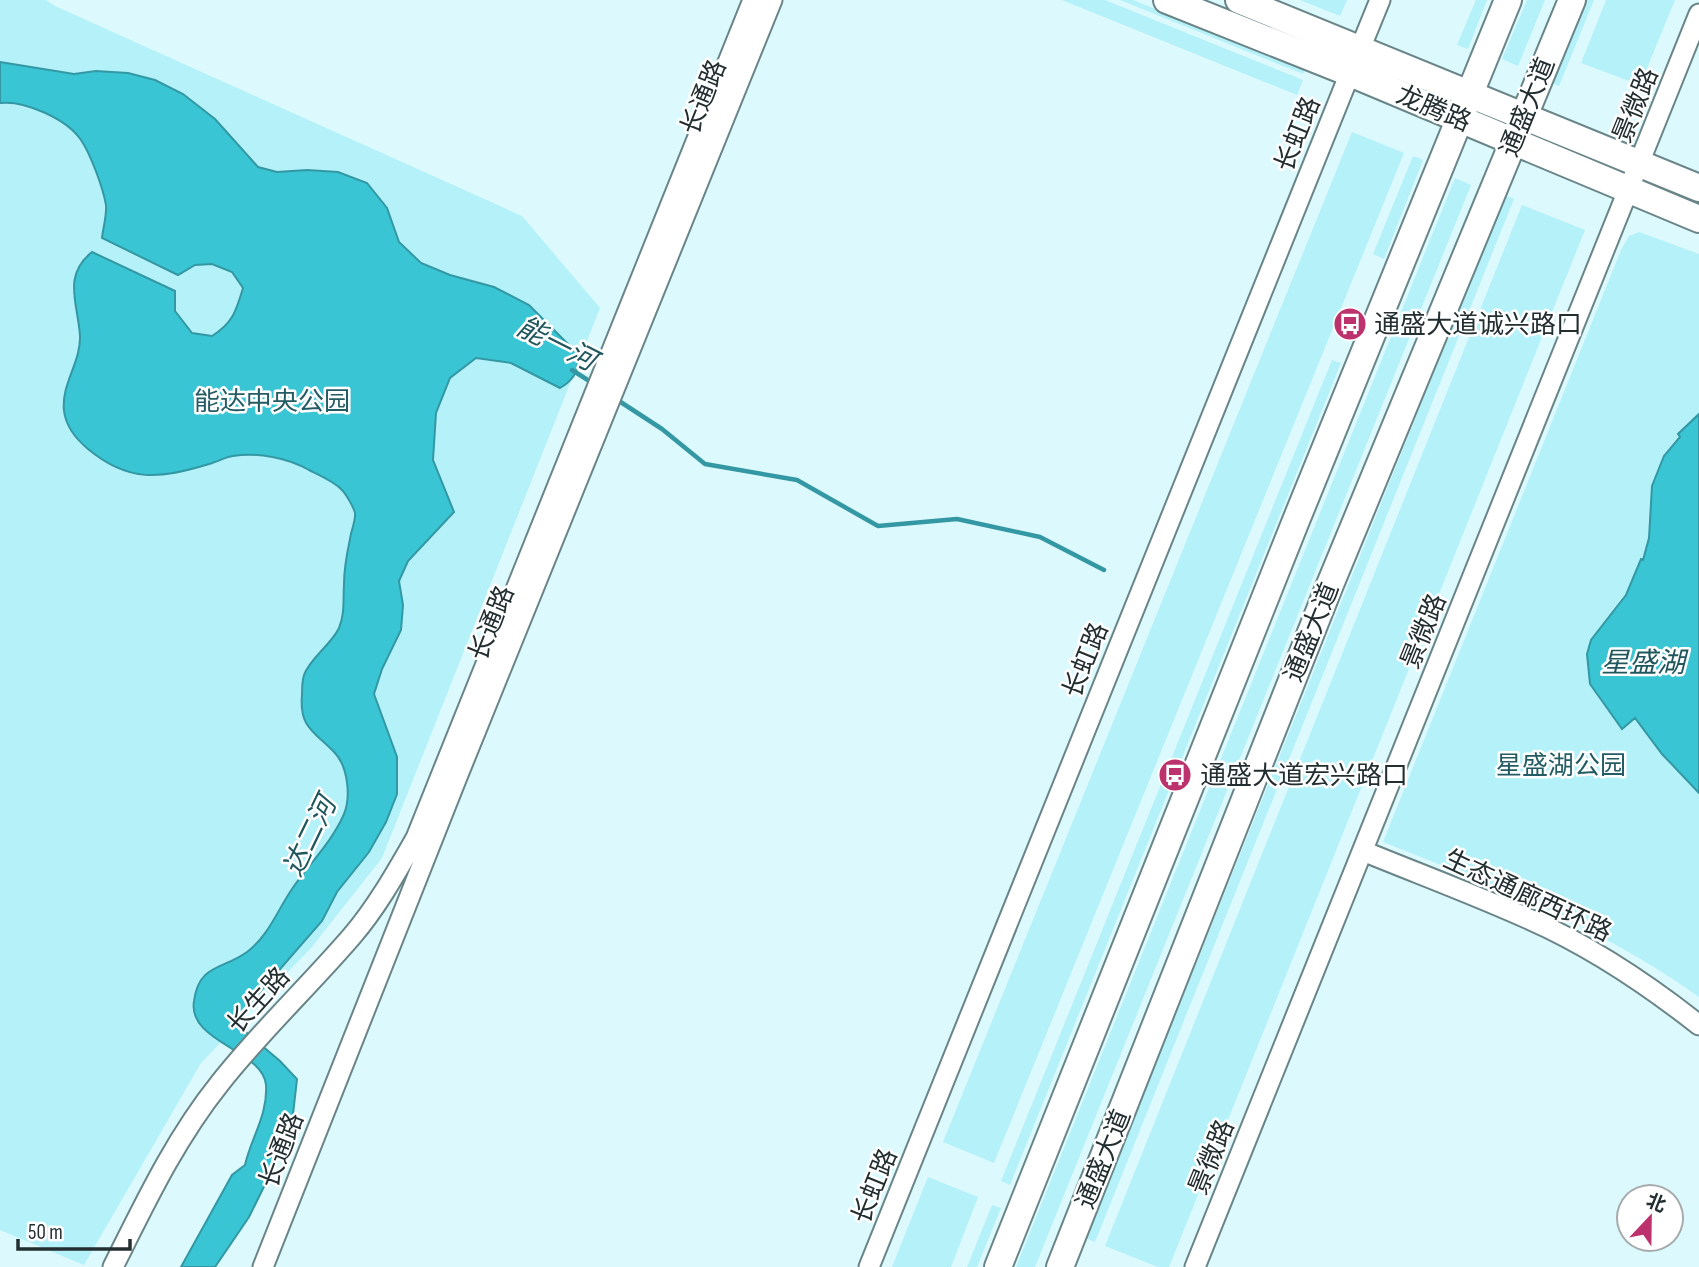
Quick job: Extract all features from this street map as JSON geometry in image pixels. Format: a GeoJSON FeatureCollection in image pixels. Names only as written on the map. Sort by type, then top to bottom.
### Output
{"type":"FeatureCollection","features":[{"type":"Feature","properties":{"kind":"main road","name":"龙腾路"},"geometry":{"type":"LineString","coordinates":[[1167,0],[1350,73],[1464,106],[1522,115],[1699,188]]}},
{"type":"Feature","properties":{"kind":"main road","name":"龙腾路"},"geometry":{"type":"LineString","coordinates":[[1239,0],[1360,49],[1464,106],[1513,141],[1699,219]]}},
{"type":"Feature","properties":{"kind":"main road","name":"通盛大道"},"geometry":{"type":"LineString","coordinates":[[998,1267],[1508,0]]}},
{"type":"Feature","properties":{"kind":"main road","name":"通盛大道"},"geometry":{"type":"LineString","coordinates":[[1060,1267],[1324,600],[1522,115],[1572,0]]}},
{"type":"Feature","properties":{"kind":"street","name":"长通路"},"geometry":{"type":"LineString","coordinates":[[443,771],[752,0]]}},
{"type":"Feature","properties":{"kind":"street","name":"长通路"},"geometry":{"type":"LineString","coordinates":[[263,1267],[452,789],[772,0]]}},
{"type":"Feature","properties":{"kind":"street"},"geometry":{"type":"LineString","coordinates":[[1360,49],[1380,0]]}},
{"type":"Feature","properties":{"kind":"street","name":"景微路"},"geometry":{"type":"LineString","coordinates":[[1195,1267],[1699,14]]}},
{"type":"Feature","properties":{"kind":"street","name":"长虹路"},"geometry":{"type":"LineString","coordinates":[[870,1267],[1350,73]]}},
{"type":"Feature","properties":{"kind":"street","name":"长生路"},"geometry":{"type":"LineString","coordinates":[[113,1267],[150,1192],[183,1134],[240,1059],[354,934],[392,879],[416,838],[443,771]]}},
{"type":"Feature","properties":{"kind":"street","name":"生态通廊西环路"},"geometry":{"type":"LineString","coordinates":[[1363,851],[1532,920],[1633,976],[1699,1025]]}},
{"type":"Feature","properties":{"kind":"green space","name":"能达中央公园"},"geometry":{"type":"Polygon","coordinates":[[[0,0],[46,0],[522,216],[600,308],[382,858],[311,948],[201,1063],[84,1265],[0,1230],[0,0]]]}},
{"type":"Feature","properties":{"kind":"green space"},"geometry":{"type":"Polygon","coordinates":[[[1062,0],[1105,0],[1303,80],[1297,95],[1062,0]]]}},
{"type":"Feature","properties":{"kind":"green space"},"geometry":{"type":"Polygon","coordinates":[[[1120,0],[1133,0],[1305,70],[1303,74],[1120,0]]]}},
{"type":"Feature","properties":{"kind":"green space"},"geometry":{"type":"Polygon","coordinates":[[[1300,0],[1347,0],[1340,16],[1300,0]]]}},
{"type":"Feature","properties":{"kind":"green space"},"geometry":{"type":"Polygon","coordinates":[[[1476,0],[1487,0],[1468,49],[1457,45],[1476,0]]]}},
{"type":"Feature","properties":{"kind":"green space"},"geometry":{"type":"Polygon","coordinates":[[[1527,0],[1545,0],[1518,66],[1502,59],[1527,0]]]}},
{"type":"Feature","properties":{"kind":"green space"},"geometry":{"type":"Polygon","coordinates":[[[1585,0],[1594,0],[1559,86],[1552,83],[1585,0]]]}},
{"type":"Feature","properties":{"kind":"green space"},"geometry":{"type":"Polygon","coordinates":[[[1606,0],[1675,0],[1640,85],[1581,63],[1606,0]]]}},
{"type":"Feature","properties":{"kind":"green space"},"geometry":{"type":"Polygon","coordinates":[[[1352,132],[1404,153],[994,1163],[943,1142],[1352,132]]]}},
{"type":"Feature","properties":{"kind":"green space"},"geometry":{"type":"Polygon","coordinates":[[[1413,156],[1423,160],[1384,259],[1373,254],[1413,156]]]}},
{"type":"Feature","properties":{"kind":"green space"},"geometry":{"type":"Polygon","coordinates":[[[1455,178],[1471,185],[1035,1267],[1016,1267],[1455,178]]]}},
{"type":"Feature","properties":{"kind":"green space"},"geometry":{"type":"Polygon","coordinates":[[[1505,195],[1514,199],[1095,1242],[1086,1238],[1505,195]]]}},
{"type":"Feature","properties":{"kind":"green space"},"geometry":{"type":"Polygon","coordinates":[[[1522,205],[1585,230],[1169,1267],[1158,1267],[1105,1246],[1522,205]]]}},
{"type":"Feature","properties":{"kind":"green space","name":"星盛湖公园"},"geometry":{"type":"Polygon","coordinates":[[[1639,232],[1699,254],[1699,997],[1663,972],[1586,929],[1506,892],[1383,842],[1621,250],[1629,236],[1639,232]]]}},
{"type":"Feature","properties":{"kind":"green space"},"geometry":{"type":"Polygon","coordinates":[[[1332,360],[1341,363],[1010,1185],[1001,1181],[1332,360]]]}},
{"type":"Feature","properties":{"kind":"green space"},"geometry":{"type":"Polygon","coordinates":[[[928,1177],[978,1197],[951,1267],[892,1267],[928,1177]]]}},
{"type":"Feature","properties":{"kind":"green space"},"geometry":{"type":"Polygon","coordinates":[[[992,1205],[1001,1208],[977,1267],[967,1267],[992,1205]]]}},
{"type":"Feature","properties":{"kind":"water"},"geometry":{"type":"Polygon","coordinates":[[[0,62],[74,74],[96,71],[128,73],[155,80],[183,94],[215,119],[258,167],[277,172],[338,172],[367,183],[387,208],[399,242],[421,263],[450,275],[494,287],[529,305],[576,352],[578,363],[575,373],[560,388],[511,363],[476,358],[450,378],[436,413],[433,460],[454,512],[408,561],[399,581],[403,605],[401,630],[382,669],[374,694],[397,757],[397,794],[386,822],[369,852],[337,892],[322,921],[234,1022],[297,1079],[292,1123],[287,1140],[249,1217],[215,1267],[181,1267],[232,1175],[245,1165],[262,1116],[266,1085],[262,1073],[252,1063],[202,1026],[195,1015],[194,1001],[201,980],[206,974],[238,958],[261,938],[344,814],[348,791],[343,766],[335,753],[306,722],[303,715],[302,688],[307,669],[341,623],[345,567],[355,513],[346,495],[335,484],[282,459],[252,455],[233,456],[175,473],[146,475],[117,468],[88,449],[76,437],[69,427],[64,411],[65,392],[78,355],[80,336],[74,280],[83,261],[92,252],[175,291],[175,311],[192,333],[212,336],[225,326],[236,310],[243,288],[232,272],[212,264],[195,265],[178,275],[102,238],[106,205],[85,146],[74,132],[56,118],[21,105],[0,103],[0,62]]]}},
{"type":"Feature","properties":{"kind":"water","name":"星盛湖"},"geometry":{"type":"Polygon","coordinates":[[[1699,414],[1699,793],[1662,754],[1635,718],[1622,729],[1590,684],[1587,654],[1591,640],[1626,595],[1641,559],[1643,560],[1649,538],[1652,486],[1664,456],[1680,437],[1678,434],[1699,414]]]}},
{"type":"Feature","properties":{"kind":"waterway","name":"能一河"},"geometry":{"type":"LineString","coordinates":[[572,370],[594,384]]}},
{"type":"Feature","properties":{"kind":"waterway","name":"能一河"},"geometry":{"type":"LineString","coordinates":[[616,399],[662,429],[705,464],[797,480],[878,526],[957,519],[1040,537],[1104,570]]}},
{"type":"Feature","properties":{"kind":"place","name":"通盛大道诚兴路口"},"geometry":{"type":"Point","coordinates":[1350,324]}},
{"type":"Feature","properties":{"kind":"place","name":"通盛大道宏兴路口"},"geometry":{"type":"Point","coordinates":[1175,775]}},
{"type":"Feature","properties":{"kind":"water label","name":"达二河"},"geometry":{"type":"Point","coordinates":[309,836]}}]}
